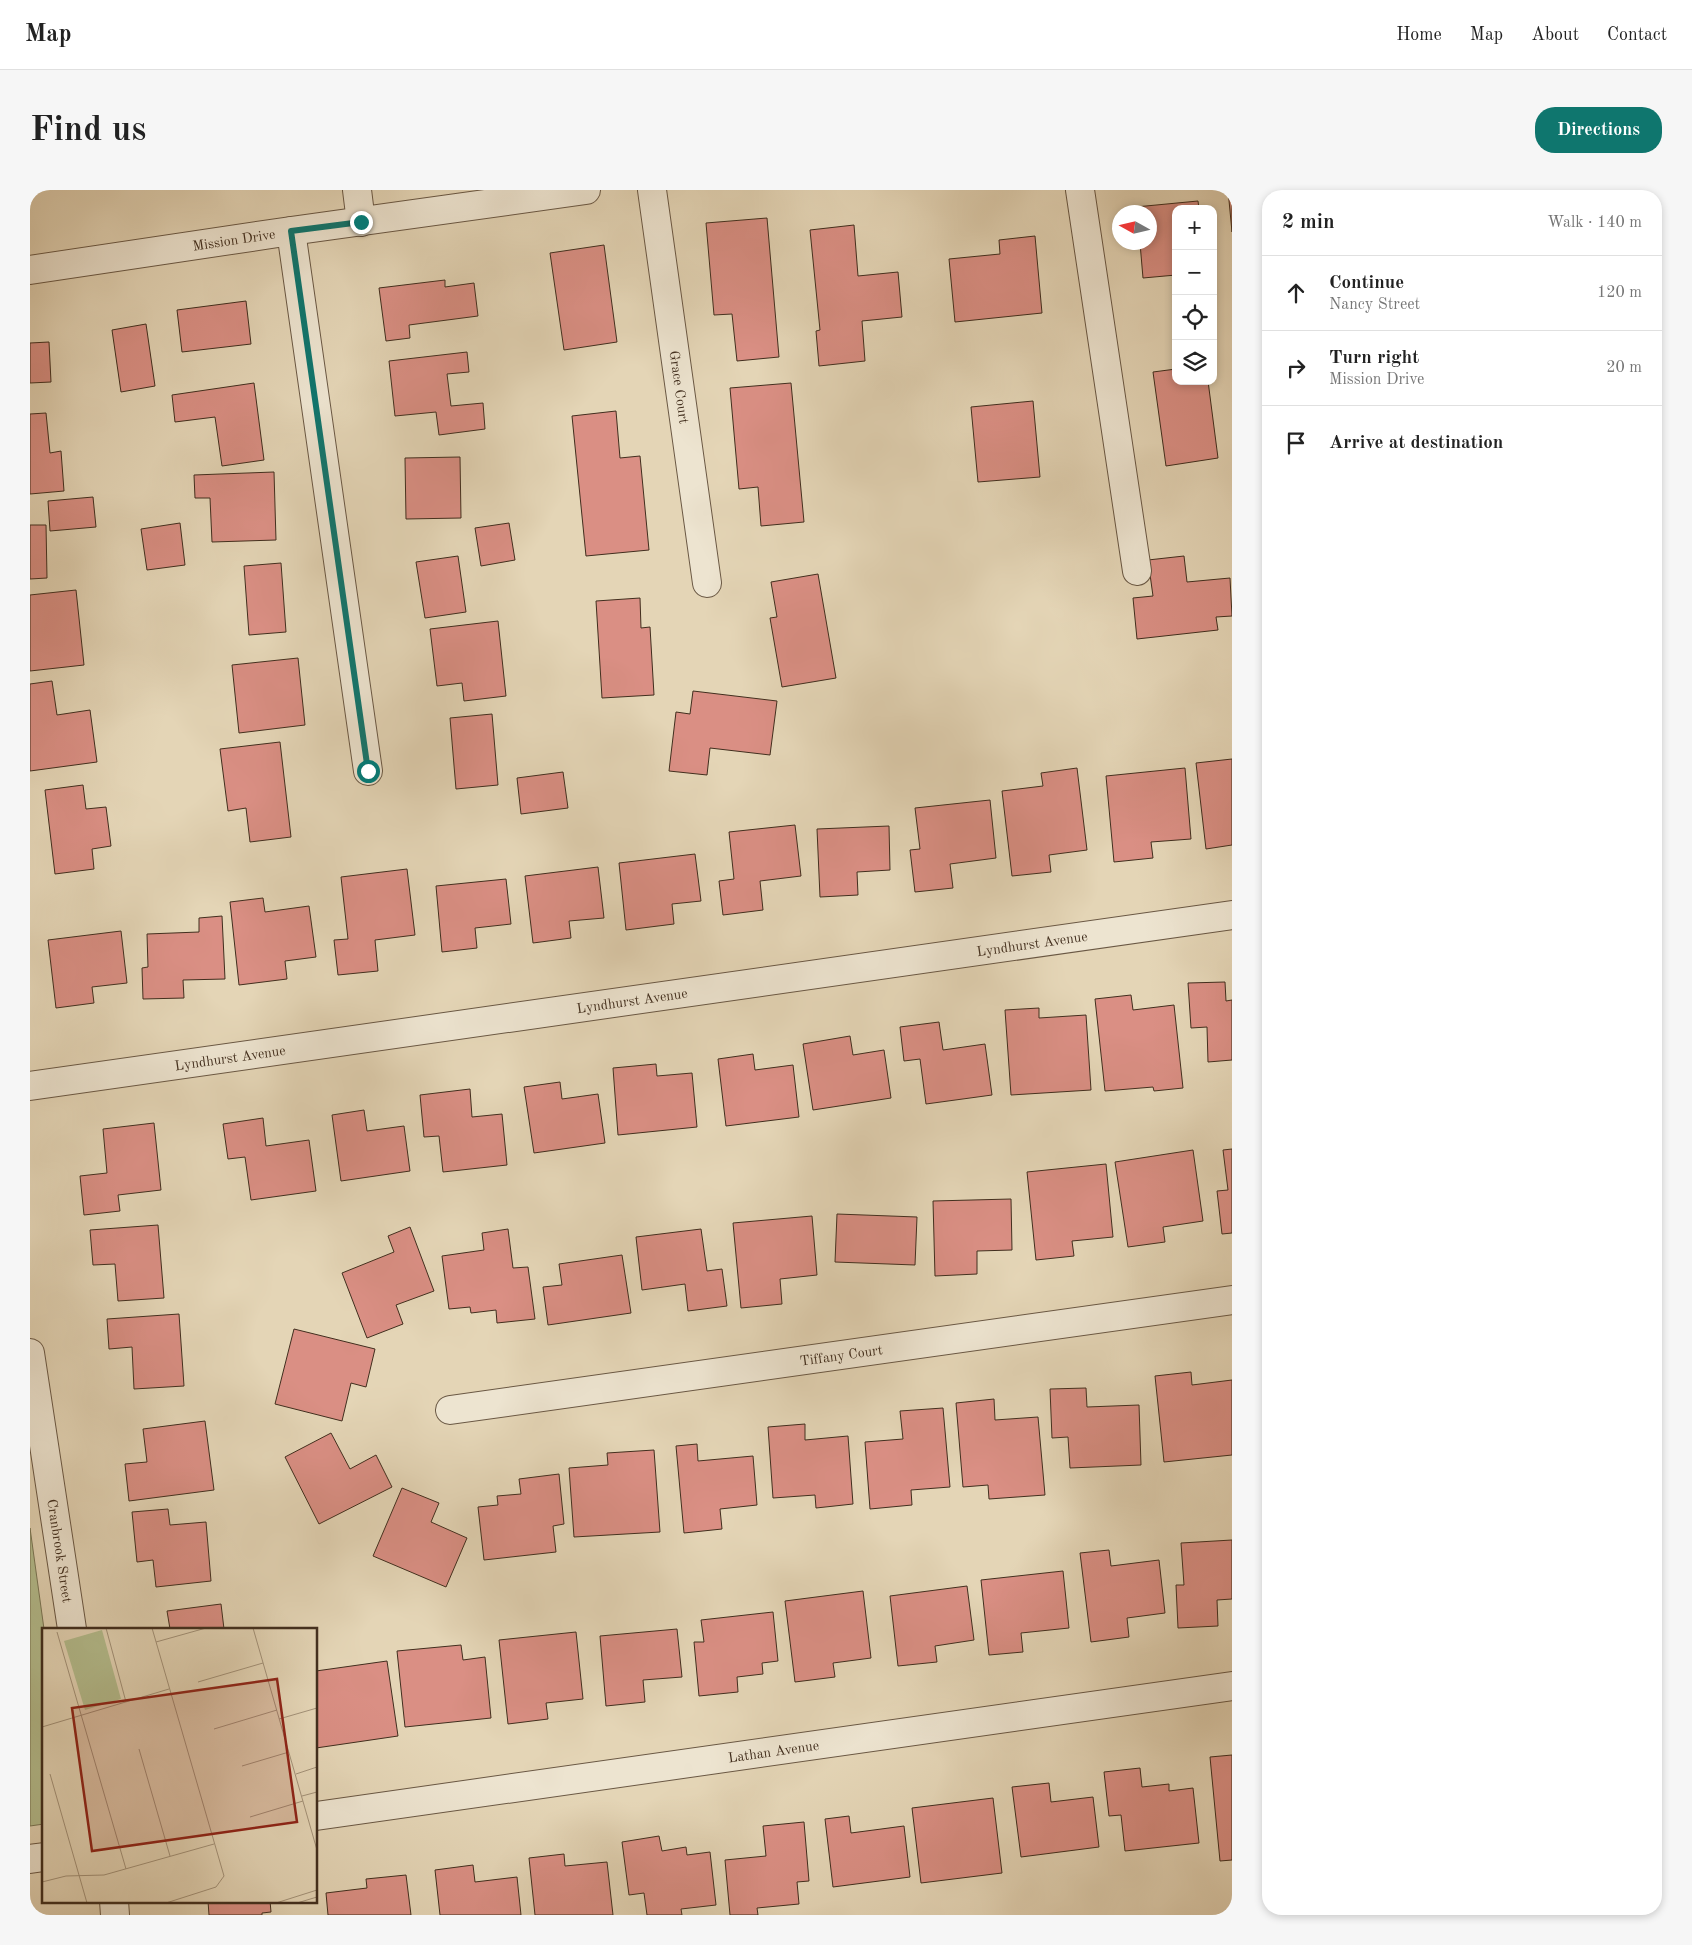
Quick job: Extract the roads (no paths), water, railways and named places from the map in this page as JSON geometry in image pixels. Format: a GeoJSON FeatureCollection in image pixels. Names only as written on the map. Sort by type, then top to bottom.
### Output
{"type":"FeatureCollection","features":[{"type":"Feature","properties":{"kind":"street"},"geometry":{"type":"LineString","coordinates":[[357,190],[361,222]]}},
{"type":"Feature","properties":{"kind":"street","name":"Mission Drive"},"geometry":{"type":"LineString","coordinates":[[30,270],[586,190]]}},
{"type":"Feature","properties":{"kind":"street","name":"Grace Court"},"geometry":{"type":"LineString","coordinates":[[652,190],[707,583]]}},
{"type":"Feature","properties":{"kind":"street"},"geometry":{"type":"LineString","coordinates":[[1080,190],[1137,571]]}},
{"type":"Feature","properties":{"kind":"street"},"geometry":{"type":"LineString","coordinates":[[291,231],[368,771]]}},
{"type":"Feature","properties":{"kind":"street","name":"Lyndhurst Avenue"},"geometry":{"type":"LineString","coordinates":[[30,1086],[1232,915]]}},
{"type":"Feature","properties":{"kind":"street","name":"Tiffany Court"},"geometry":{"type":"LineString","coordinates":[[450,1410],[1232,1300]]}},
{"type":"Feature","properties":{"kind":"street","name":"Cranbrook Street"},"geometry":{"type":"LineString","coordinates":[[30,1353],[38,1465],[72,1628]]}},
{"type":"Feature","properties":{"kind":"street","name":"Lathan Avenue"},"geometry":{"type":"LineString","coordinates":[[318,1816],[1232,1686]]}},
{"type":"Feature","properties":{"kind":"street"},"geometry":{"type":"LineString","coordinates":[[114,1902],[115,1915]]}}]}
